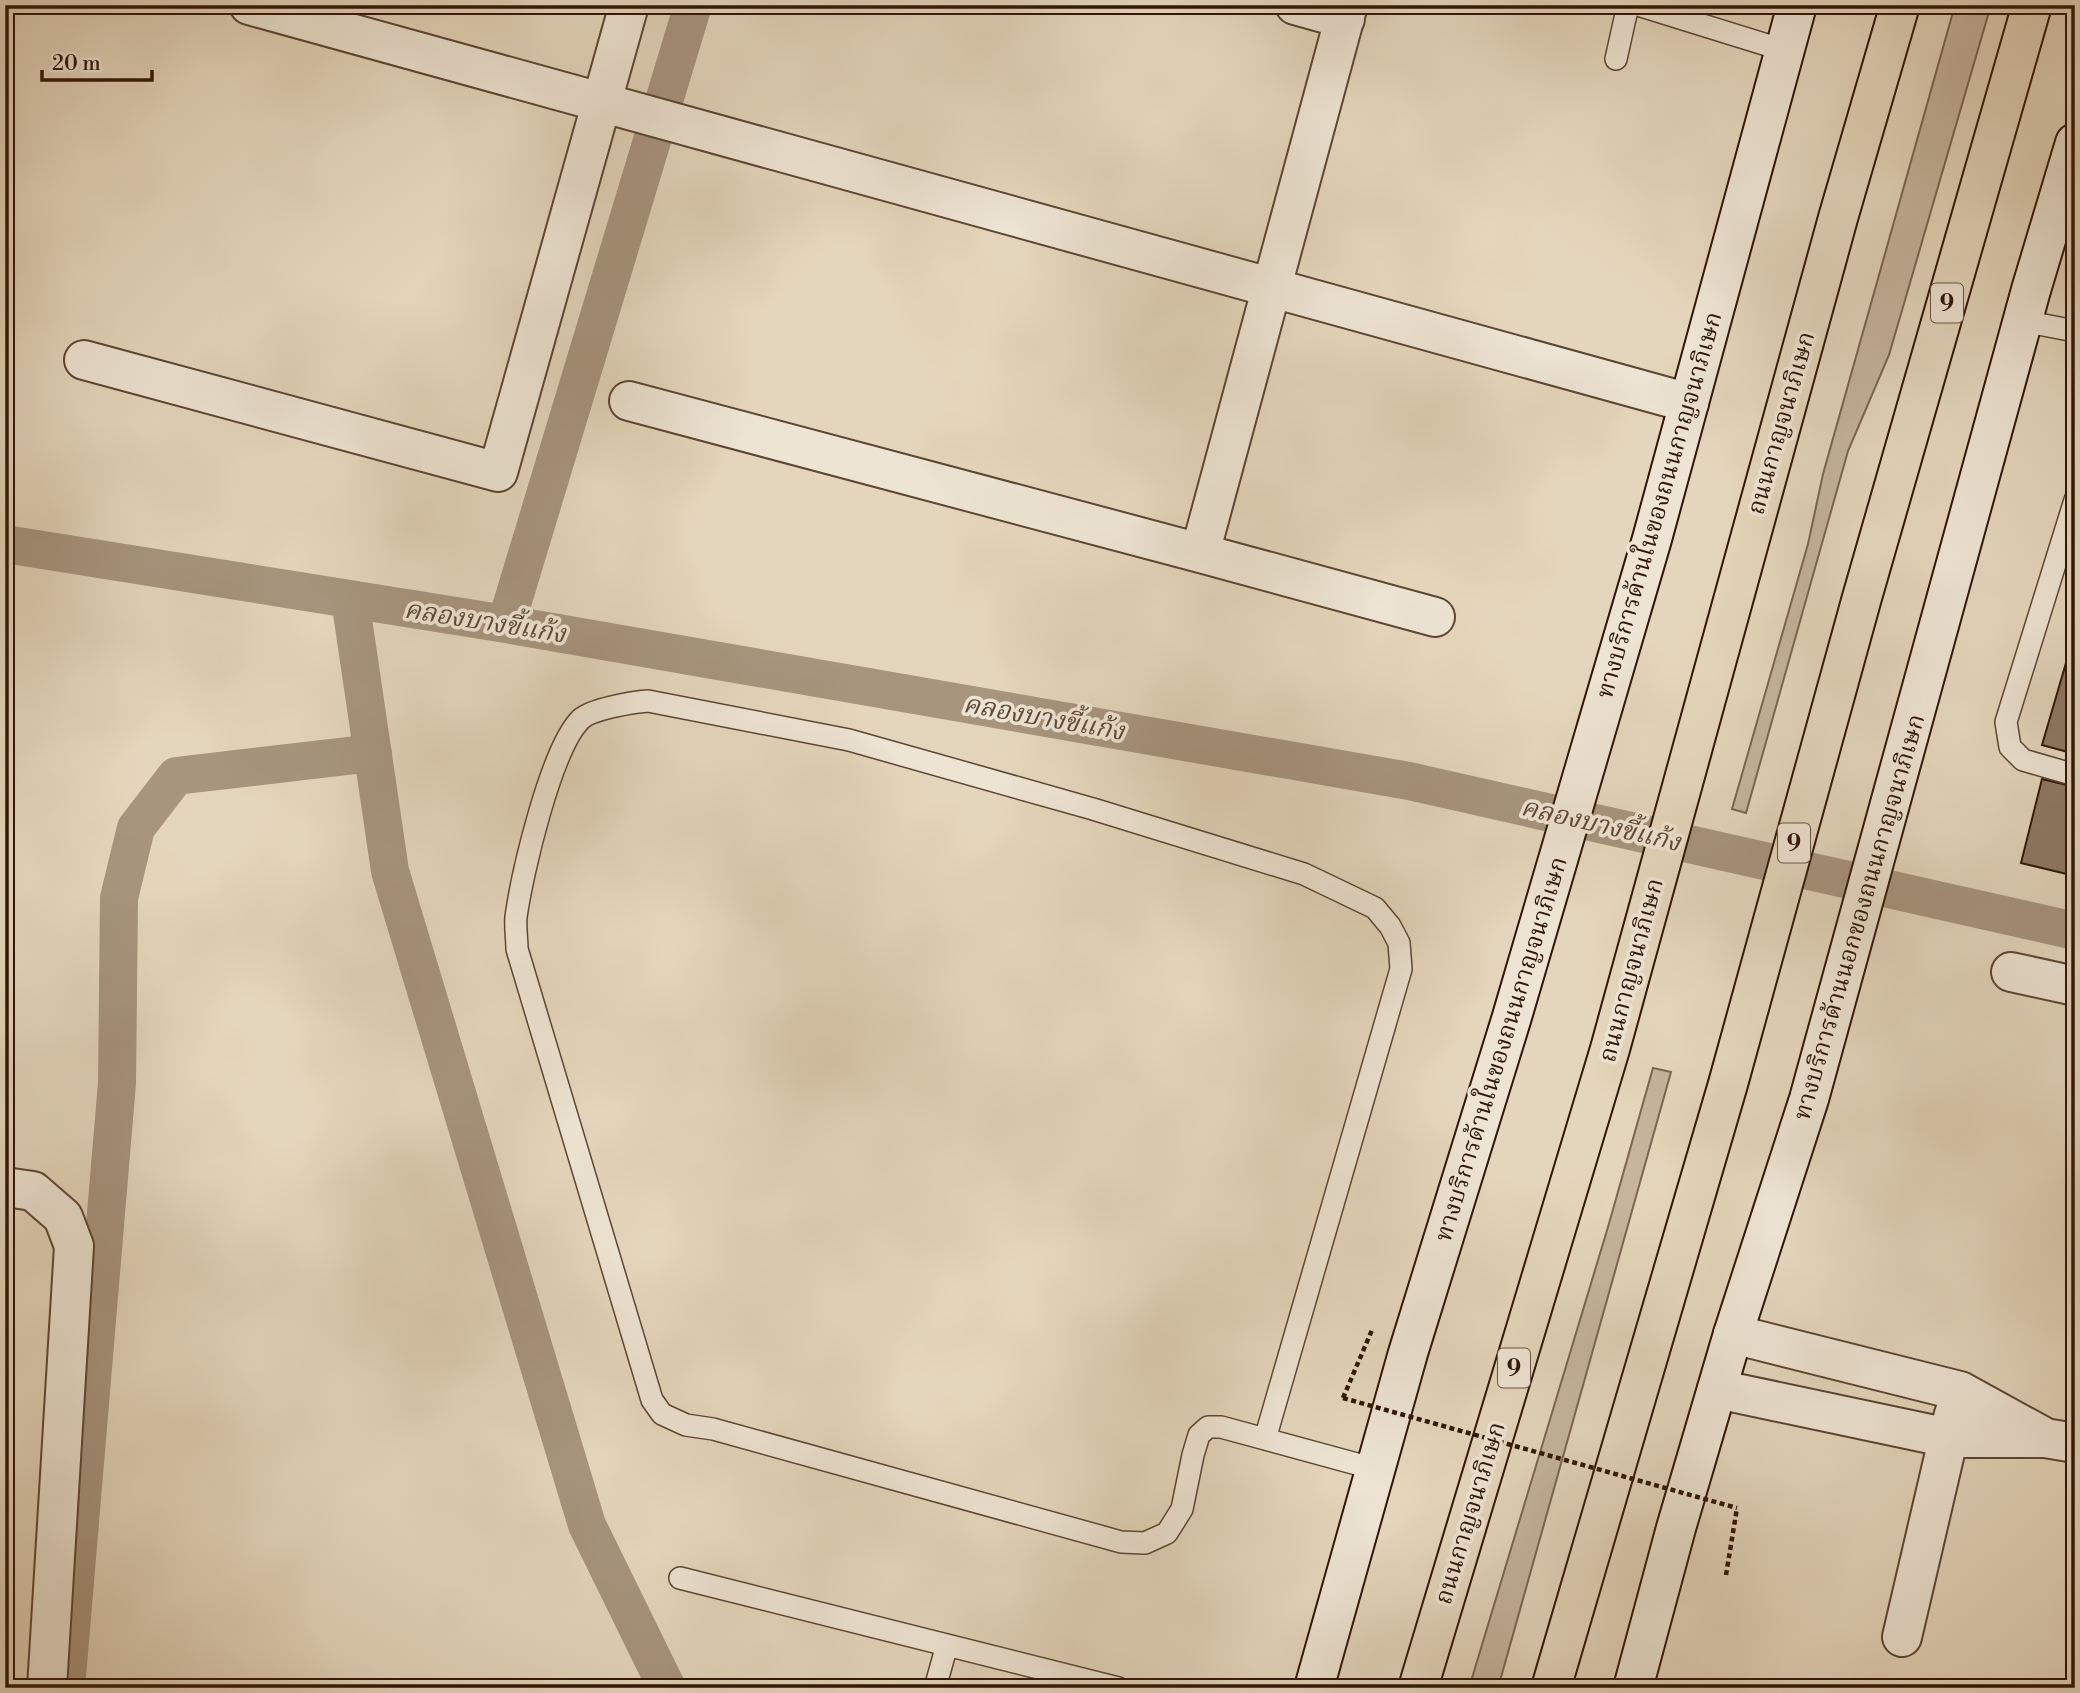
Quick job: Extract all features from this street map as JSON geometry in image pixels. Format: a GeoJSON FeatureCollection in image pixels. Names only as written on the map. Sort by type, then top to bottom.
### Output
{"type":"FeatureCollection","features":[{"type":"Feature","properties":{"kind":"highway","name":"ถนนกาญจนาภิเษก"},"geometry":{"type":"LineString","coordinates":[[1418,1688],[1610,1048],[1742,564],[1900,5]]}},
{"type":"Feature","properties":{"kind":"highway","name":"9"},"geometry":{"type":"LineString","coordinates":[[1551,1688],[1728,1084],[1861,601],[2032,5]]}},
{"type":"Feature","properties":{"kind":"street"},"geometry":{"type":"LineString","coordinates":[[249,5],[1689,403]]}},
{"type":"Feature","properties":{"kind":"street"},"geometry":{"type":"LineString","coordinates":[[84,360],[498,472],[619,108],[629,5]]}},
{"type":"Feature","properties":{"kind":"street"},"geometry":{"type":"LineString","coordinates":[[1200,552],[1347,12],[1295,5]]}},
{"type":"Feature","properties":{"kind":"street","name":"ทางบริการด้านในของถนนกาญจนาภิเษก"},"geometry":{"type":"LineString","coordinates":[[1314,1688],[1408,1353],[1511,1020],[1652,539],[1797,5]]}},
{"type":"Feature","properties":{"kind":"street","name":"ทางบริการด้านนอกของถนนกาญจนาภิเษก"},"geometry":{"type":"LineString","coordinates":[[1633,1688],[1676,1528],[1733,1334],[1810,1099],[2023,321],[2075,143]]}},
{"type":"Feature","properties":{"kind":"street"},"geometry":{"type":"LineString","coordinates":[[629,401],[1435,617]]}},
{"type":"Feature","properties":{"kind":"street"},"geometry":{"type":"LineString","coordinates":[[2011,972],[2075,986]]}},
{"type":"Feature","properties":{"kind":"street"},"geometry":{"type":"LineString","coordinates":[[5,1186],[33,1191],[63,1217],[74,1246],[47,1688]]}},
{"type":"Feature","properties":{"kind":"street"},"geometry":{"type":"LineString","coordinates":[[1733,1334],[1960,1391],[2060,1441]]}},
{"type":"Feature","properties":{"kind":"street"},"geometry":{"type":"LineString","coordinates":[[1717,1390],[1949,1438],[2060,1441]]}},
{"type":"Feature","properties":{"kind":"street"},"geometry":{"type":"LineString","coordinates":[[1902,1637],[1960,1391]]}},
{"type":"Feature","properties":{"kind":"lane"},"geometry":{"type":"LineString","coordinates":[[1616,59],[1628,5]]}},
{"type":"Feature","properties":{"kind":"lane"},"geometry":{"type":"LineString","coordinates":[[1638,5],[1783,50]]}},
{"type":"Feature","properties":{"kind":"lane"},"geometry":{"type":"LineString","coordinates":[[2023,321],[2075,331]]}},
{"type":"Feature","properties":{"kind":"lane"},"geometry":{"type":"LineString","coordinates":[[2075,500],[2006,722],[2010,747],[2023,760],[2075,775]]}},
{"type":"Feature","properties":{"kind":"lane"},"geometry":{"type":"LineString","coordinates":[[1265,1439],[1401,969],[1399,943],[1390,926],[1374,908],[1304,874],[1093,809],[849,740],[648,701],[625,703],[582,718],[551,775],[529,854],[516,919],[517,949],[629,1328],[652,1400],[662,1414],[686,1425],[713,1429],[1121,1542],[1145,1543],[1167,1533],[1182,1509],[1199,1435],[1208,1427],[1221,1427],[1265,1439],[1375,1469]]}},
{"type":"Feature","properties":{"kind":"lane"},"geometry":{"type":"LineString","coordinates":[[680,1578],[1118,1688]]}},
{"type":"Feature","properties":{"kind":"lane"},"geometry":{"type":"LineString","coordinates":[[935,1688],[947,1645]]}},
{"type":"Feature","properties":{"kind":"path"},"geometry":{"type":"LineString","coordinates":[[1372,1330],[1343,1398],[1737,1508],[1726,1575]]}},
{"type":"Feature","properties":{"kind":"shaded area"},"geometry":{"type":"Polygon","coordinates":[[[1955,5],[1991,5],[1889,355],[1848,451],[1746,813],[1732,809],[1808,544],[1823,474],[1955,5]]]}},
{"type":"Feature","properties":{"kind":"shaded area"},"geometry":{"type":"Polygon","coordinates":[[[1653,1068],[1671,1072],[1498,1688],[1469,1688],[1608,1227],[1653,1068]]]}},
{"type":"Feature","properties":{"kind":"building"},"geometry":{"type":"Polygon","coordinates":[[[2075,632],[2075,754],[2042,745],[2075,632]]]}},
{"type":"Feature","properties":{"kind":"building"},"geometry":{"type":"Polygon","coordinates":[[[2042,779],[2075,787],[2075,876],[2021,863],[2042,779]]]}},
{"type":"Feature","properties":{"kind":"waterway"},"geometry":{"type":"LineString","coordinates":[[506,624],[693,5]]}},
{"type":"Feature","properties":{"kind":"waterway","name":"คลองบางขี้แก้ง"},"geometry":{"type":"LineString","coordinates":[[5,544],[506,624],[1409,781],[2075,931]]}},
{"type":"Feature","properties":{"kind":"waterway"},"geometry":{"type":"LineString","coordinates":[[350,599],[390,871],[587,1525],[667,1688]]}},
{"type":"Feature","properties":{"kind":"waterway"},"geometry":{"type":"LineString","coordinates":[[66,1688],[117,1083],[119,898],[136,828],[176,776],[373,753]]}}]}
